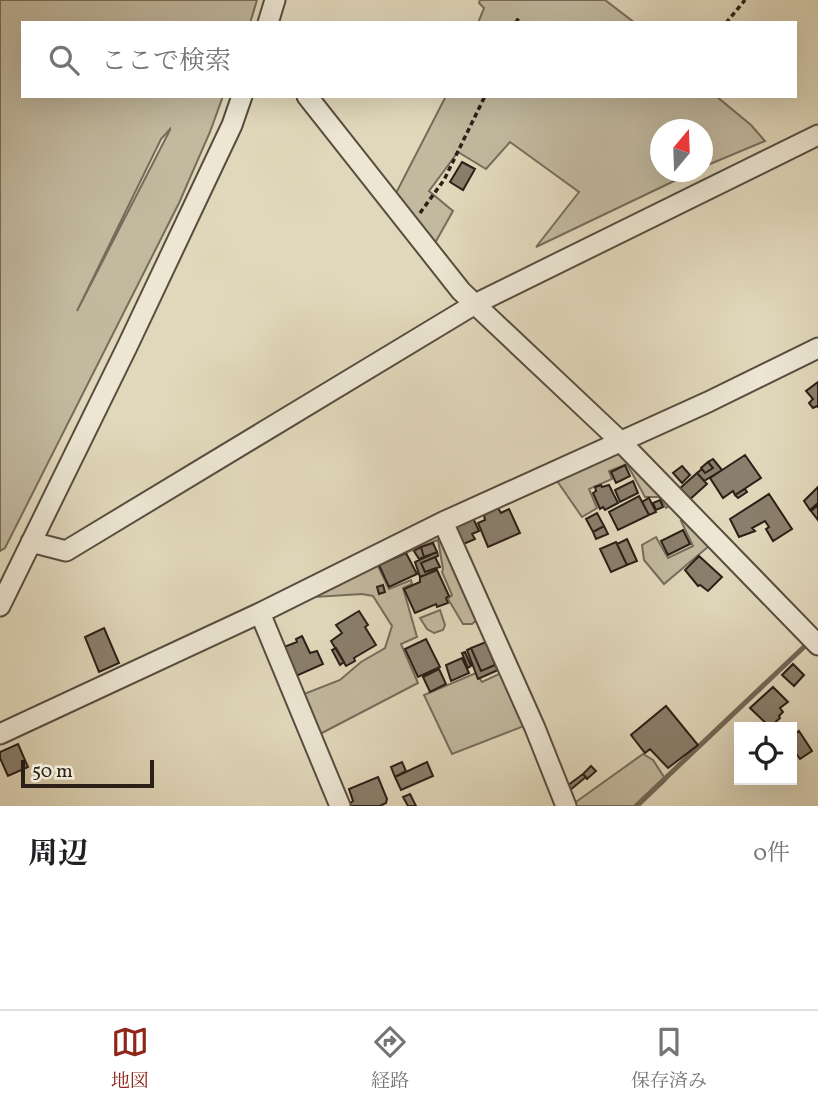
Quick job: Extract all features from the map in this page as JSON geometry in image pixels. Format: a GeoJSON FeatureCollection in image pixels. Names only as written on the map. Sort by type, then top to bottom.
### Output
{"type":"FeatureCollection","features":[{"type":"Feature","properties":{"kind":"street"},"geometry":{"type":"LineString","coordinates":[[269,21],[275,0]]}},
{"type":"Feature","properties":{"kind":"street"},"geometry":{"type":"LineString","coordinates":[[0,606],[127,347],[232,125],[241,98]]}},
{"type":"Feature","properties":{"kind":"street"},"geometry":{"type":"LineString","coordinates":[[309,98],[461,291],[620,440],[818,645]]}},
{"type":"Feature","properties":{"kind":"street"},"geometry":{"type":"LineString","coordinates":[[31,542],[66,551],[475,304],[818,135]]}},
{"type":"Feature","properties":{"kind":"street"},"geometry":{"type":"LineString","coordinates":[[0,734],[260,613],[443,522],[708,402],[818,348]]}},
{"type":"Feature","properties":{"kind":"street"},"geometry":{"type":"LineString","coordinates":[[443,522],[535,728],[566,806]]}},
{"type":"Feature","properties":{"kind":"street"},"geometry":{"type":"LineString","coordinates":[[260,613],[340,806]]}},
{"type":"Feature","properties":{"kind":"path"},"geometry":{"type":"LineString","coordinates":[[728,21],[745,0]]}},
{"type":"Feature","properties":{"kind":"path"},"geometry":{"type":"LineString","coordinates":[[517,21],[519,17]]}},
{"type":"Feature","properties":{"kind":"path"},"geometry":{"type":"LineString","coordinates":[[409,224],[420,214],[443,180],[484,98]]}},
{"type":"Feature","properties":{"kind":"shaded area"},"geometry":{"type":"Polygon","coordinates":[[[0,0],[257,0],[251,21],[21,21],[21,98],[222,98],[179,203],[5,548],[0,551],[0,0]],[[170,129],[161,139],[77,311],[170,129]]]}},
{"type":"Feature","properties":{"kind":"shaded area"},"geometry":{"type":"Polygon","coordinates":[[[480,0],[605,0],[632,21],[479,21],[484,8],[479,3],[480,0]]]}},
{"type":"Feature","properties":{"kind":"shaded area"},"geometry":{"type":"Polygon","coordinates":[[[445,98],[718,98],[751,125],[765,141],[713,163],[713,119],[650,119],[650,182],[672,182],[536,247],[579,192],[510,142],[486,169],[458,152],[429,191],[453,211],[435,243],[395,195],[445,98]]]}},
{"type":"Feature","properties":{"kind":"shaded area"},"geometry":{"type":"Polygon","coordinates":[[[620,449],[671,505],[666,508],[659,497],[645,497],[627,464],[609,471],[612,479],[589,489],[597,508],[582,517],[555,478],[620,449]]]}},
{"type":"Feature","properties":{"kind":"shaded area"},"geometry":{"type":"Polygon","coordinates":[[[685,520],[709,546],[664,584],[644,560],[642,545],[656,537],[668,558],[693,546],[681,521],[685,520]]]}},
{"type":"Feature","properties":{"kind":"shaded area"},"geometry":{"type":"Polygon","coordinates":[[[440,531],[480,617],[472,624],[463,624],[448,599],[452,595],[442,572],[438,540],[377,564],[389,589],[411,580],[412,584],[403,588],[417,637],[401,644],[418,683],[320,734],[304,694],[340,680],[361,662],[385,648],[392,626],[373,596],[362,594],[315,597],[317,590],[440,531]]]}},
{"type":"Feature","properties":{"kind":"shaded area"},"geometry":{"type":"Polygon","coordinates":[[[440,610],[445,625],[443,630],[434,633],[427,629],[420,618],[440,610]]]}},
{"type":"Feature","properties":{"kind":"shaded area"},"geometry":{"type":"Polygon","coordinates":[[[476,673],[482,682],[501,673],[524,726],[452,754],[424,695],[476,673]]]}},
{"type":"Feature","properties":{"kind":"shaded area"},"geometry":{"type":"Polygon","coordinates":[[[643,754],[653,760],[666,780],[639,806],[574,806],[573,804],[643,754]]]}},
{"type":"Feature","properties":{"kind":"building"},"geometry":{"type":"Polygon","coordinates":[[[462,162],[475,169],[463,190],[450,182],[462,162]]]}},
{"type":"Feature","properties":{"kind":"building"},"geometry":{"type":"Polygon","coordinates":[[[818,382],[818,407],[813,408],[809,403],[813,399],[806,391],[818,382]]]}},
{"type":"Feature","properties":{"kind":"building"},"geometry":{"type":"Polygon","coordinates":[[[745,455],[761,478],[735,495],[733,491],[723,498],[710,478],[745,455]]]}},
{"type":"Feature","properties":{"kind":"building"},"geometry":{"type":"Polygon","coordinates":[[[713,459],[722,470],[704,481],[697,473],[702,469],[705,473],[713,468],[708,462],[713,459]]]}},
{"type":"Feature","properties":{"kind":"building"},"geometry":{"type":"Polygon","coordinates":[[[708,462],[713,468],[705,473],[701,468],[708,462]]]}},
{"type":"Feature","properties":{"kind":"building"},"geometry":{"type":"Polygon","coordinates":[[[625,465],[630,476],[616,483],[611,472],[625,465]]]}},
{"type":"Feature","properties":{"kind":"building"},"geometry":{"type":"Polygon","coordinates":[[[682,466],[690,475],[682,483],[673,473],[682,466]]]}},
{"type":"Feature","properties":{"kind":"building"},"geometry":{"type":"Polygon","coordinates":[[[697,473],[707,484],[688,501],[678,490],[697,473]]]}},
{"type":"Feature","properties":{"kind":"building"},"geometry":{"type":"Polygon","coordinates":[[[633,481],[638,493],[620,502],[615,490],[633,481]]]}},
{"type":"Feature","properties":{"kind":"building"},"geometry":{"type":"Polygon","coordinates":[[[609,485],[618,503],[605,510],[603,507],[600,509],[593,493],[596,491],[595,487],[609,485]]]}},
{"type":"Feature","properties":{"kind":"building"},"geometry":{"type":"Polygon","coordinates":[[[818,487],[818,503],[810,510],[804,501],[818,487]]]}},
{"type":"Feature","properties":{"kind":"building"},"geometry":{"type":"Polygon","coordinates":[[[745,489],[747,492],[738,498],[735,495],[745,489]]]}},
{"type":"Feature","properties":{"kind":"building"},"geometry":{"type":"Polygon","coordinates":[[[769,494],[792,529],[773,541],[765,521],[752,528],[755,531],[739,537],[730,519],[769,494]]]}},
{"type":"Feature","properties":{"kind":"building"},"geometry":{"type":"Polygon","coordinates":[[[639,496],[649,515],[618,530],[609,512],[639,496]]]}},
{"type":"Feature","properties":{"kind":"building"},"geometry":{"type":"Polygon","coordinates":[[[649,498],[656,512],[649,515],[642,502],[649,498]]]}},
{"type":"Feature","properties":{"kind":"building"},"geometry":{"type":"Polygon","coordinates":[[[660,500],[663,507],[656,510],[653,503],[660,500]]]}},
{"type":"Feature","properties":{"kind":"building"},"geometry":{"type":"Polygon","coordinates":[[[818,505],[818,520],[811,511],[818,505]]]}},
{"type":"Feature","properties":{"kind":"building"},"geometry":{"type":"Polygon","coordinates":[[[498,508],[501,513],[509,509],[520,533],[488,547],[478,523],[485,520],[484,515],[498,508]]]}},
{"type":"Feature","properties":{"kind":"building"},"geometry":{"type":"Polygon","coordinates":[[[597,513],[604,526],[593,532],[586,519],[597,513]]]}},
{"type":"Feature","properties":{"kind":"building"},"geometry":{"type":"Polygon","coordinates":[[[473,518],[479,531],[472,534],[475,539],[459,546],[451,528],[473,518]]]}},
{"type":"Feature","properties":{"kind":"building"},"geometry":{"type":"Polygon","coordinates":[[[604,526],[608,534],[596,539],[593,532],[604,526]]]}},
{"type":"Feature","properties":{"kind":"building"},"geometry":{"type":"Polygon","coordinates":[[[683,530],[690,544],[668,555],[661,541],[683,530]]]}},
{"type":"Feature","properties":{"kind":"building"},"geometry":{"type":"Polygon","coordinates":[[[627,539],[637,561],[627,565],[617,544],[627,539]]]}},
{"type":"Feature","properties":{"kind":"building"},"geometry":{"type":"Polygon","coordinates":[[[616,542],[627,565],[611,572],[600,549],[616,542]]]}},
{"type":"Feature","properties":{"kind":"building"},"geometry":{"type":"Polygon","coordinates":[[[433,543],[437,552],[424,557],[421,547],[433,543]]]}},
{"type":"Feature","properties":{"kind":"building"},"geometry":{"type":"Polygon","coordinates":[[[421,547],[424,557],[419,559],[414,551],[421,547]]]}},
{"type":"Feature","properties":{"kind":"building"},"geometry":{"type":"Polygon","coordinates":[[[437,552],[438,556],[421,563],[425,572],[436,568],[437,570],[420,577],[415,562],[437,552]]]}},
{"type":"Feature","properties":{"kind":"building"},"geometry":{"type":"Polygon","coordinates":[[[406,553],[417,574],[389,587],[379,565],[406,553]]]}},
{"type":"Feature","properties":{"kind":"building"},"geometry":{"type":"Polygon","coordinates":[[[699,556],[722,577],[708,591],[698,586],[685,570],[699,556]]]}},
{"type":"Feature","properties":{"kind":"building"},"geometry":{"type":"Polygon","coordinates":[[[435,557],[440,567],[425,572],[421,563],[435,557]]]}},
{"type":"Feature","properties":{"kind":"building"},"geometry":{"type":"Polygon","coordinates":[[[437,570],[449,596],[446,598],[448,603],[437,607],[436,604],[415,613],[404,589],[420,582],[420,577],[437,570]]]}},
{"type":"Feature","properties":{"kind":"building"},"geometry":{"type":"Polygon","coordinates":[[[383,585],[385,592],[379,594],[377,587],[383,585]]]}},
{"type":"Feature","properties":{"kind":"building"},"geometry":{"type":"Polygon","coordinates":[[[359,611],[376,645],[346,666],[331,641],[342,633],[336,625],[359,611]]]}},
{"type":"Feature","properties":{"kind":"building"},"geometry":{"type":"Polygon","coordinates":[[[104,628],[119,663],[99,672],[85,637],[104,628]]]}},
{"type":"Feature","properties":{"kind":"building"},"geometry":{"type":"Polygon","coordinates":[[[302,636],[310,653],[317,651],[323,664],[296,676],[284,647],[297,642],[296,639],[302,636]]]}},
{"type":"Feature","properties":{"kind":"building"},"geometry":{"type":"Polygon","coordinates":[[[426,639],[440,667],[418,677],[405,649],[426,639]]]}},
{"type":"Feature","properties":{"kind":"building"},"geometry":{"type":"Polygon","coordinates":[[[486,642],[495,665],[481,671],[471,648],[486,642]]]}},
{"type":"Feature","properties":{"kind":"building"},"geometry":{"type":"Polygon","coordinates":[[[336,648],[344,662],[340,665],[332,650],[336,648]]]}},
{"type":"Feature","properties":{"kind":"building"},"geometry":{"type":"Polygon","coordinates":[[[471,648],[481,671],[495,665],[498,670],[478,679],[467,650],[471,648]]]}},
{"type":"Feature","properties":{"kind":"building"},"geometry":{"type":"Polygon","coordinates":[[[465,652],[471,666],[468,668],[462,653],[465,652]]]}},
{"type":"Feature","properties":{"kind":"building"},"geometry":{"type":"Polygon","coordinates":[[[462,658],[469,673],[451,681],[446,665],[462,658]]]}},
{"type":"Feature","properties":{"kind":"building"},"geometry":{"type":"Polygon","coordinates":[[[793,664],[804,675],[794,686],[782,675],[793,664]]]}},
{"type":"Feature","properties":{"kind":"building"},"geometry":{"type":"Polygon","coordinates":[[[439,669],[446,684],[430,692],[423,677],[439,669]]]}},
{"type":"Feature","properties":{"kind":"building"},"geometry":{"type":"Polygon","coordinates":[[[773,687],[788,702],[780,708],[783,712],[776,722],[765,722],[750,708],[773,687]]]}},
{"type":"Feature","properties":{"kind":"building"},"geometry":{"type":"Polygon","coordinates":[[[666,706],[698,745],[668,768],[650,749],[645,753],[631,735],[666,706]]]}},
{"type":"Feature","properties":{"kind":"building"},"geometry":{"type":"Polygon","coordinates":[[[799,731],[812,751],[800,759],[797,755],[799,731]]]}},
{"type":"Feature","properties":{"kind":"building"},"geometry":{"type":"Polygon","coordinates":[[[18,744],[28,767],[8,776],[0,752],[18,744]]]}},
{"type":"Feature","properties":{"kind":"building"},"geometry":{"type":"Polygon","coordinates":[[[402,762],[406,771],[395,777],[391,767],[402,762]]]}},
{"type":"Feature","properties":{"kind":"building"},"geometry":{"type":"Polygon","coordinates":[[[427,762],[433,776],[401,790],[395,777],[427,762]]]}},
{"type":"Feature","properties":{"kind":"building"},"geometry":{"type":"Polygon","coordinates":[[[591,766],[596,771],[587,779],[583,774],[591,766]]]}},
{"type":"Feature","properties":{"kind":"building"},"geometry":{"type":"Polygon","coordinates":[[[583,774],[586,777],[570,790],[567,786],[583,774]]]}},
{"type":"Feature","properties":{"kind":"building"},"geometry":{"type":"Polygon","coordinates":[[[378,777],[387,799],[386,803],[380,806],[350,806],[353,801],[349,789],[378,777]]]}},
{"type":"Feature","properties":{"kind":"building"},"geometry":{"type":"Polygon","coordinates":[[[410,794],[416,806],[408,806],[403,797],[410,794]]]}},
{"type":"Feature","properties":{"kind":"waterway"},"geometry":{"type":"LineString","coordinates":[[636,806],[806,645]]}}]}
